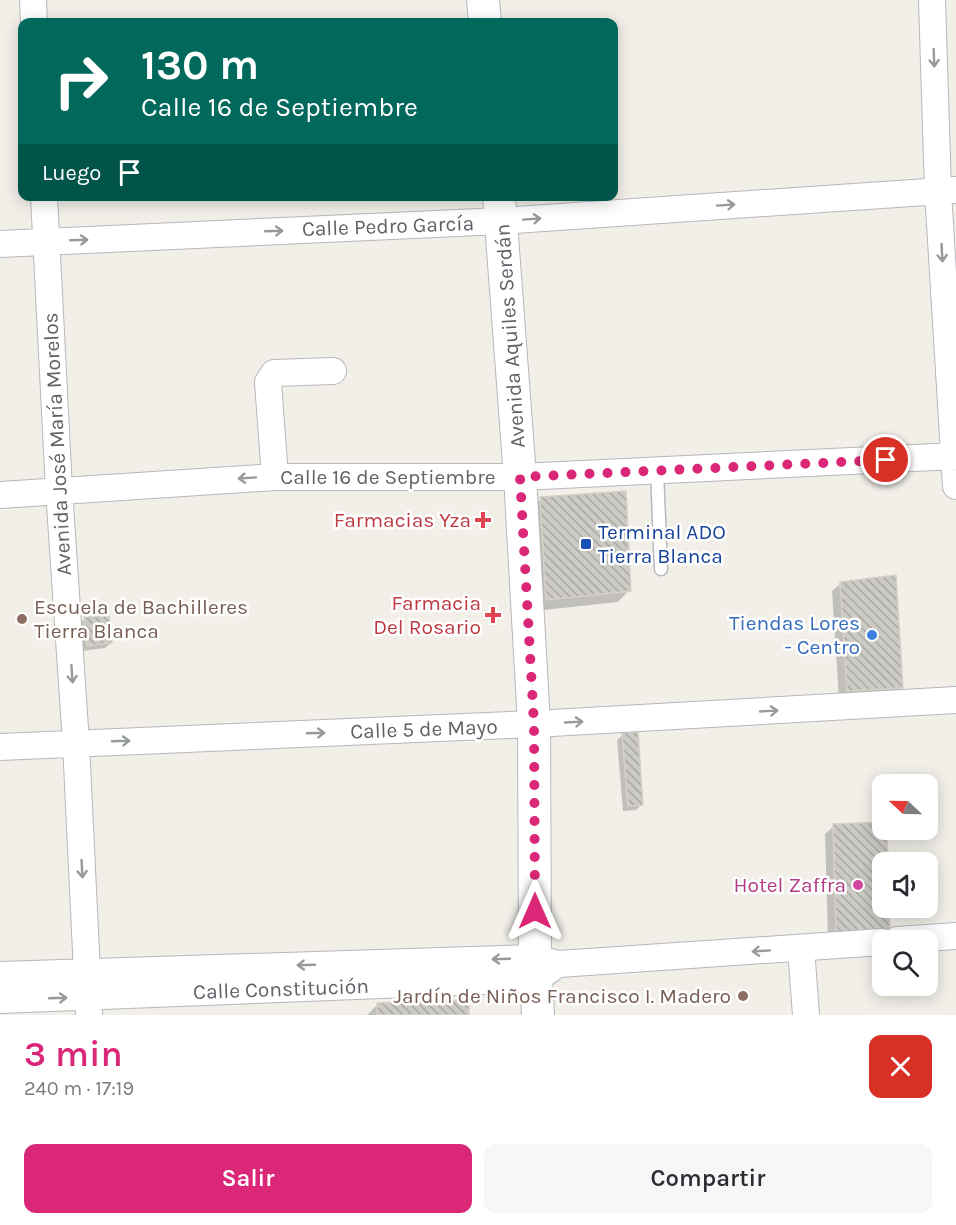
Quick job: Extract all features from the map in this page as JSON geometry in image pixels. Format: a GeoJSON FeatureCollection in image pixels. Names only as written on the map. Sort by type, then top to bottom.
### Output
{"type":"FeatureCollection","features":[{"type":"Feature","properties":{"kind":"street"},"geometry":{"type":"LineString","coordinates":[[33,0],[34,18]]}},
{"type":"Feature","properties":{"kind":"street"},"geometry":{"type":"LineString","coordinates":[[483,0],[485,18]]}},
{"type":"Feature","properties":{"kind":"street"},"geometry":{"type":"LineString","coordinates":[[932,0],[947,190],[956,486]]}},
{"type":"Feature","properties":{"kind":"street","name":"Calle Pedro García"},"geometry":{"type":"LineString","coordinates":[[0,244],[500,209],[947,190]]}},
{"type":"Feature","properties":{"kind":"street","name":"Avenida José María Morelos"},"geometry":{"type":"LineString","coordinates":[[44,201],[59,490],[76,743],[88,995]]}},
{"type":"Feature","properties":{"kind":"street","name":"Avenida Aquiles Serdán"},"geometry":{"type":"LineString","coordinates":[[500,209],[520,477],[534,724],[543,967],[538,1015]]}},
{"type":"Feature","properties":{"kind":"street"},"geometry":{"type":"LineString","coordinates":[[275,477],[268,382],[274,373],[333,371]]}},
{"type":"Feature","properties":{"kind":"street","name":"Calle 16 de Septiembre"},"geometry":{"type":"LineString","coordinates":[[0,495],[275,477],[520,477],[955,456]]}},
{"type":"Feature","properties":{"kind":"street","name":"Calle 5 de Mayo"},"geometry":{"type":"LineString","coordinates":[[0,747],[534,724],[956,700]]}},
{"type":"Feature","properties":{"kind":"street"},"geometry":{"type":"LineString","coordinates":[[938,937],[956,936]]}},
{"type":"Feature","properties":{"kind":"street","name":"Calle Constitución"},"geometry":{"type":"LineString","coordinates":[[0,1000],[543,967],[872,943]]}},
{"type":"Feature","properties":{"kind":"street"},"geometry":{"type":"LineString","coordinates":[[801,948],[806,1015]]}},
{"type":"Feature","properties":{"kind":"street","name":"Calle Constitución"},"geometry":{"type":"LineString","coordinates":[[0,975],[88,995]]}},
{"type":"Feature","properties":{"kind":"lane"},"geometry":{"type":"LineString","coordinates":[[657,470],[661,569]]}},
{"type":"Feature","properties":{"kind":"building","name":"Terminal ADO Tierra Blanca"},"geometry":{"type":"Polygon","coordinates":[[[626,491],[631,591],[546,600],[540,497],[626,491]]]}},
{"type":"Feature","properties":{"kind":"building","name":"Tiendas Lores - Centro"},"geometry":{"type":"Polygon","coordinates":[[[896,575],[903,688],[847,691],[840,582],[896,575]]]}},
{"type":"Feature","properties":{"kind":"building"},"geometry":{"type":"Polygon","coordinates":[[[109,615],[112,643],[87,646],[84,617],[109,615]]]}},
{"type":"Feature","properties":{"kind":"building"},"geometry":{"type":"Polygon","coordinates":[[[638,732],[643,805],[628,806],[622,733],[638,732]]]}},
{"type":"Feature","properties":{"kind":"building","name":"Hotel Zaffra"},"geometry":{"type":"Polygon","coordinates":[[[872,822],[872,840],[887,840],[888,852],[872,852],[872,918],[889,918],[890,930],[836,933],[833,824],[872,822]]]}},
{"type":"Feature","properties":{"kind":"building"},"geometry":{"type":"Polygon","coordinates":[[[469,1000],[469,1015],[377,1015],[377,1003],[469,1000]]]}},
{"type":"Feature","properties":{"kind":"place","name":"Farmacias Yza"},"geometry":{"type":"Point","coordinates":[483,520]}},
{"type":"Feature","properties":{"kind":"place","name":"Terminal ADO Tierra Blanca"},"geometry":{"type":"Point","coordinates":[586,544]}},
{"type":"Feature","properties":{"kind":"place","name":"Farmacia Del Rosario"},"geometry":{"type":"Point","coordinates":[493,615]}},
{"type":"Feature","properties":{"kind":"place","name":"Escuela de Bachilleres Tierra Blanca"},"geometry":{"type":"Point","coordinates":[22,619]}},
{"type":"Feature","properties":{"kind":"place","name":"Tiendas Lores - Centro"},"geometry":{"type":"Point","coordinates":[872,635]}},
{"type":"Feature","properties":{"kind":"place","name":"Hotel Zaffra"},"geometry":{"type":"Point","coordinates":[858,885]}},
{"type":"Feature","properties":{"kind":"place","name":"Jardín de Niños Francisco I. Madero"},"geometry":{"type":"Point","coordinates":[743,996]}},
{"type":"Feature","properties":{"kind":"route"},"geometry":{"type":"LineString","coordinates":[[535,911],[534,724],[520,477],[886,460]]}}]}
